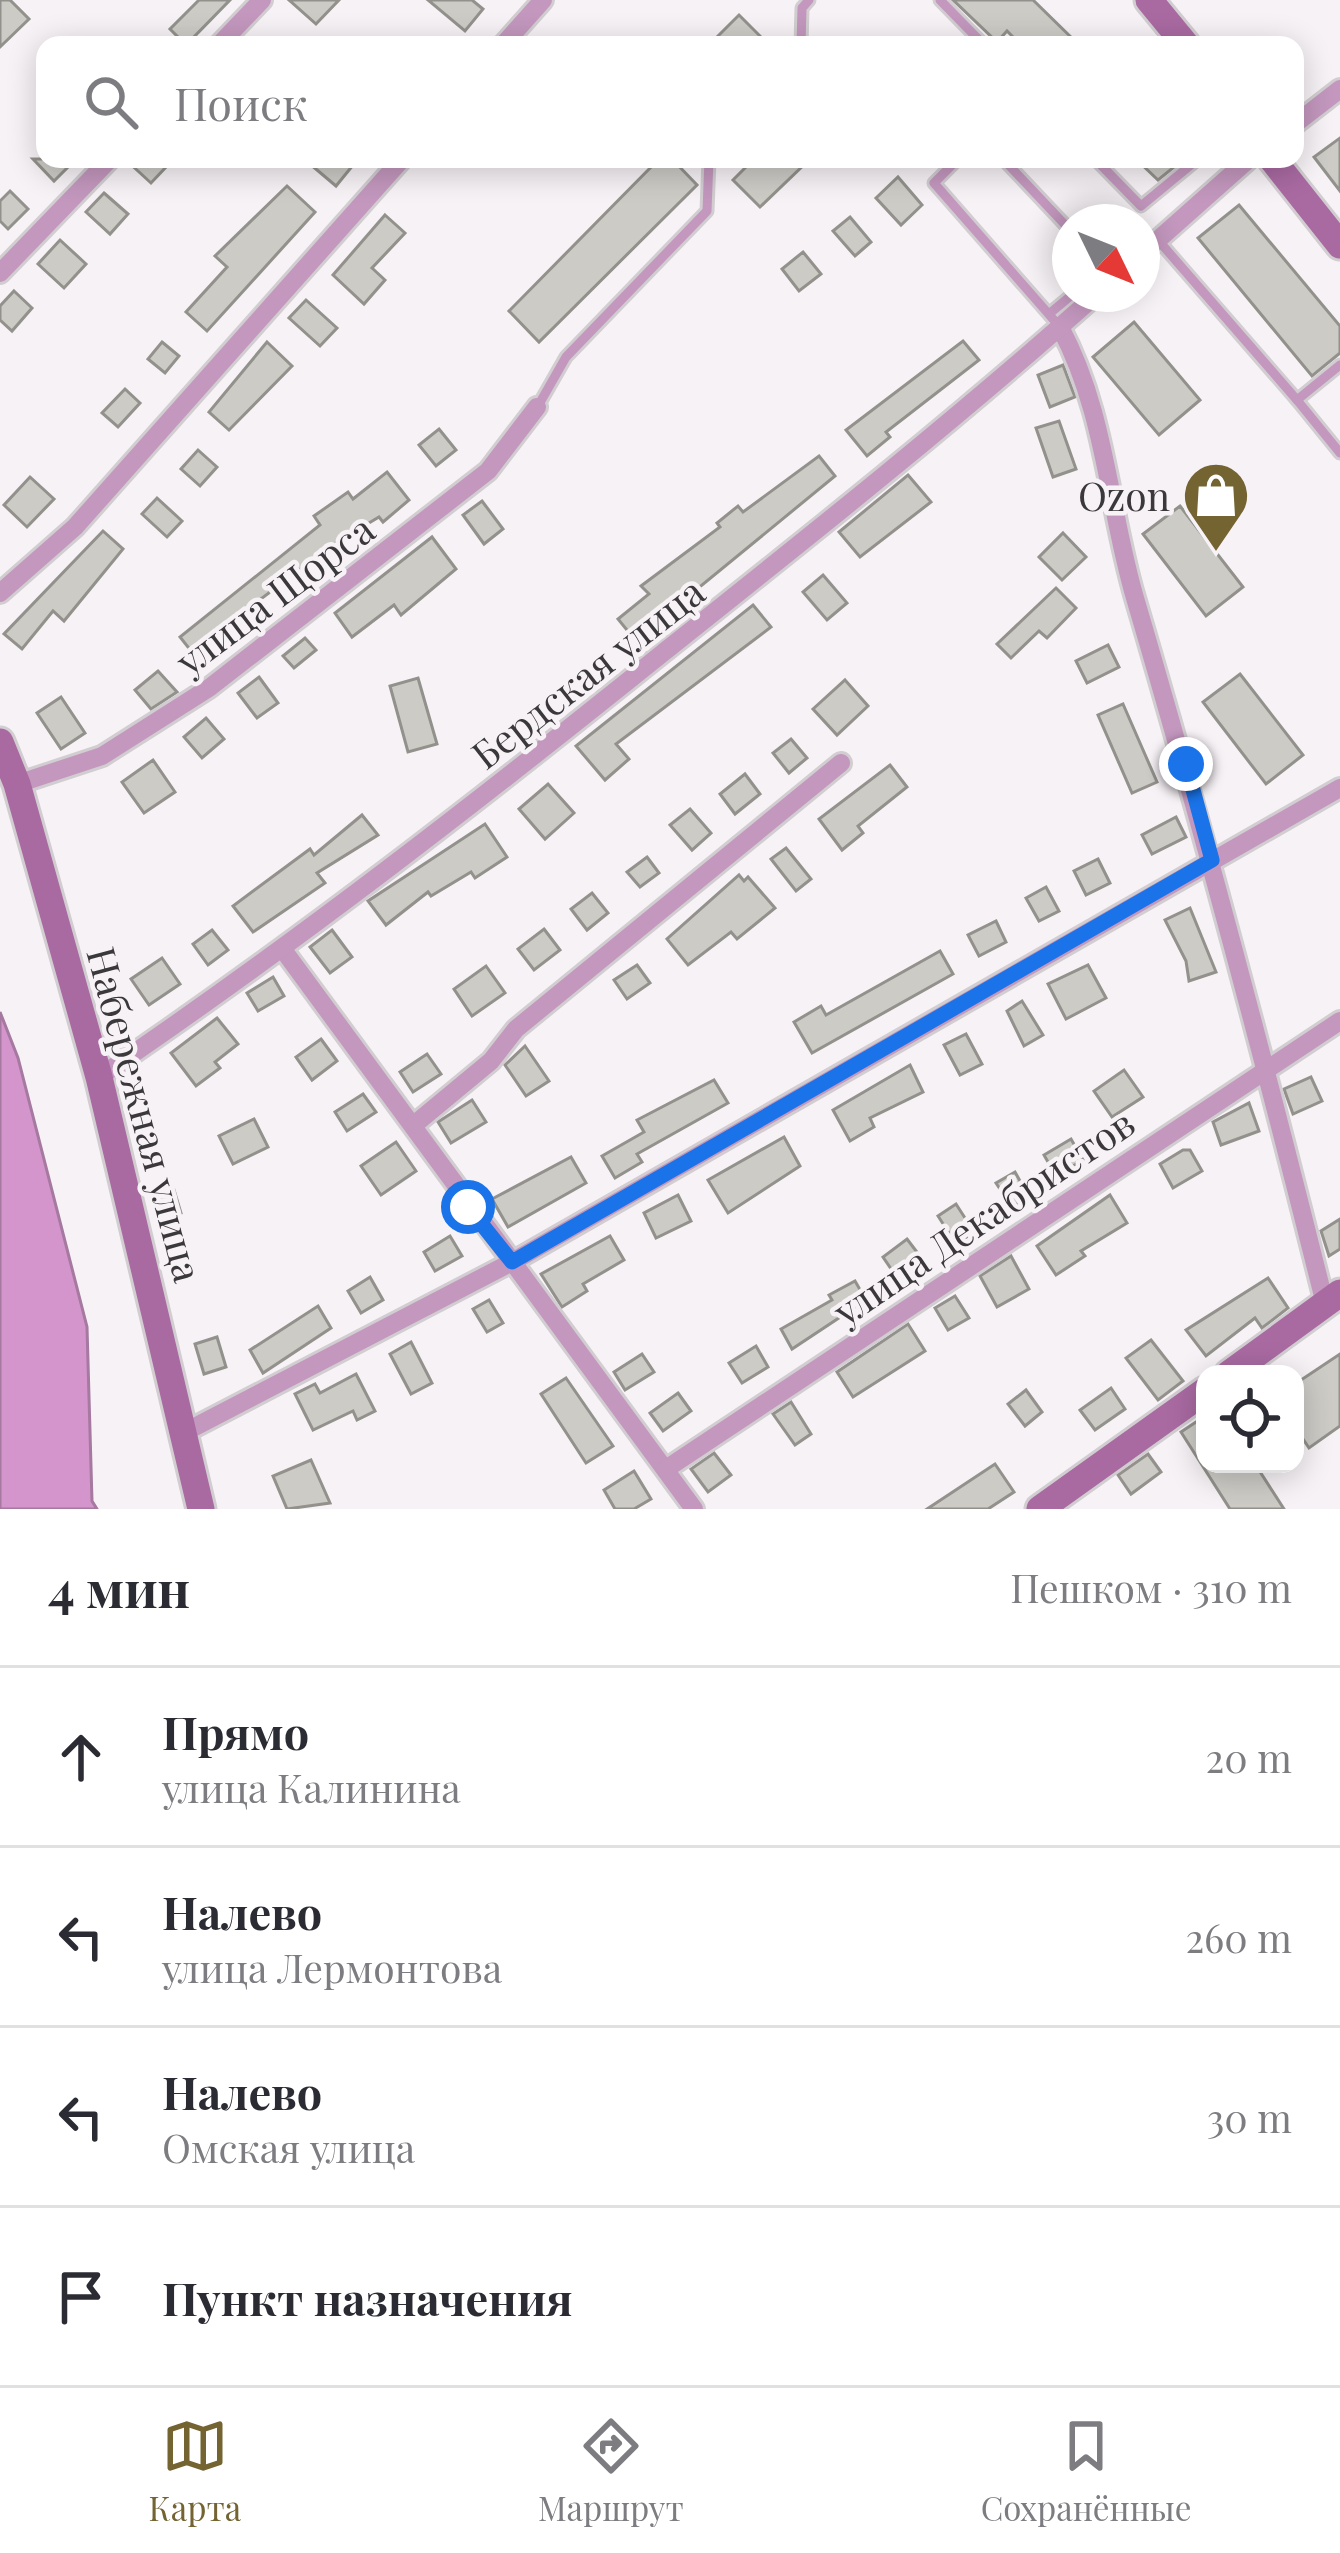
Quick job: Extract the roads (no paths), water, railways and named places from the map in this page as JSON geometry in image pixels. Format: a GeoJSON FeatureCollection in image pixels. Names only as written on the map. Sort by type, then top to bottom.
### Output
{"type":"FeatureCollection","features":[{"type":"Feature","properties":{"kind":"street"},"geometry":{"type":"LineString","coordinates":[[228,36],[262,0]]}},
{"type":"Feature","properties":{"kind":"street"},"geometry":{"type":"LineString","coordinates":[[511,36],[543,0]]}},
{"type":"Feature","properties":{"kind":"street"},"geometry":{"type":"LineString","coordinates":[[1149,0],[1179,36]]}},
{"type":"Feature","properties":{"kind":"street"},"geometry":{"type":"LineString","coordinates":[[1304,117],[1340,89]]}},
{"type":"Feature","properties":{"kind":"street"},"geometry":{"type":"LineString","coordinates":[[0,273],[101,168]]}},
{"type":"Feature","properties":{"kind":"street"},"geometry":{"type":"LineString","coordinates":[[0,592],[75,527],[394,168]]}},
{"type":"Feature","properties":{"kind":"street"},"geometry":{"type":"LineString","coordinates":[[1160,238],[1239,168]]}},
{"type":"Feature","properties":{"kind":"street"},"geometry":{"type":"LineString","coordinates":[[1279,168],[1340,245]]}},
{"type":"Feature","properties":{"kind":"street","name":"Бердская улица"},"geometry":{"type":"LineString","coordinates":[[99,1077],[284,951],[872,486],[1067,312]]}},
{"type":"Feature","properties":{"kind":"street"},"geometry":{"type":"LineString","coordinates":[[1054,320],[1088,377],[1133,592],[1333,1299],[1241,1365]]}},
{"type":"Feature","properties":{"kind":"street","name":"улица Щорса"},"geometry":{"type":"LineString","coordinates":[[17,784],[102,756],[209,688],[488,471],[537,407]]}},
{"type":"Feature","properties":{"kind":"street","name":"Набережная улица"},"geometry":{"type":"LineString","coordinates":[[0,742],[17,784],[99,1077],[202,1509]]}},
{"type":"Feature","properties":{"kind":"street"},"geometry":{"type":"LineString","coordinates":[[415,1124],[491,1061],[516,1029],[841,764]]}},
{"type":"Feature","properties":{"kind":"street"},"geometry":{"type":"LineString","coordinates":[[187,1431],[512,1262],[1340,788]]}},
{"type":"Feature","properties":{"kind":"street"},"geometry":{"type":"LineString","coordinates":[[284,951],[694,1509]]}},
{"type":"Feature","properties":{"kind":"street","name":"улица Декабристов"},"geometry":{"type":"LineString","coordinates":[[666,1469],[1340,1021]]}},
{"type":"Feature","properties":{"kind":"street"},"geometry":{"type":"LineString","coordinates":[[1040,1509],[1196,1397]]}},
{"type":"Feature","properties":{"kind":"lane"},"geometry":{"type":"LineString","coordinates":[[801,36],[802,8],[809,0]]}},
{"type":"Feature","properties":{"kind":"lane"},"geometry":{"type":"LineString","coordinates":[[940,0],[974,36]]}},
{"type":"Feature","properties":{"kind":"lane"},"geometry":{"type":"LineString","coordinates":[[537,407],[566,357],[707,211],[709,168]]}},
{"type":"Feature","properties":{"kind":"lane"},"geometry":{"type":"LineString","coordinates":[[949,168],[934,183],[1054,320],[1060,312]]}},
{"type":"Feature","properties":{"kind":"lane"},"geometry":{"type":"LineString","coordinates":[[1011,168],[1052,211]]}},
{"type":"Feature","properties":{"kind":"lane"},"geometry":{"type":"LineString","coordinates":[[1104,168],[1142,206],[1187,168]]}},
{"type":"Feature","properties":{"kind":"lane"},"geometry":{"type":"LineString","coordinates":[[1160,242],[1340,453]]}},
{"type":"Feature","properties":{"kind":"lane"},"geometry":{"type":"LineString","coordinates":[[1297,400],[1340,365]]}},
{"type":"Feature","properties":{"kind":"place","name":"Ozon"},"geometry":{"type":"Point","coordinates":[1216,554]}}]}
